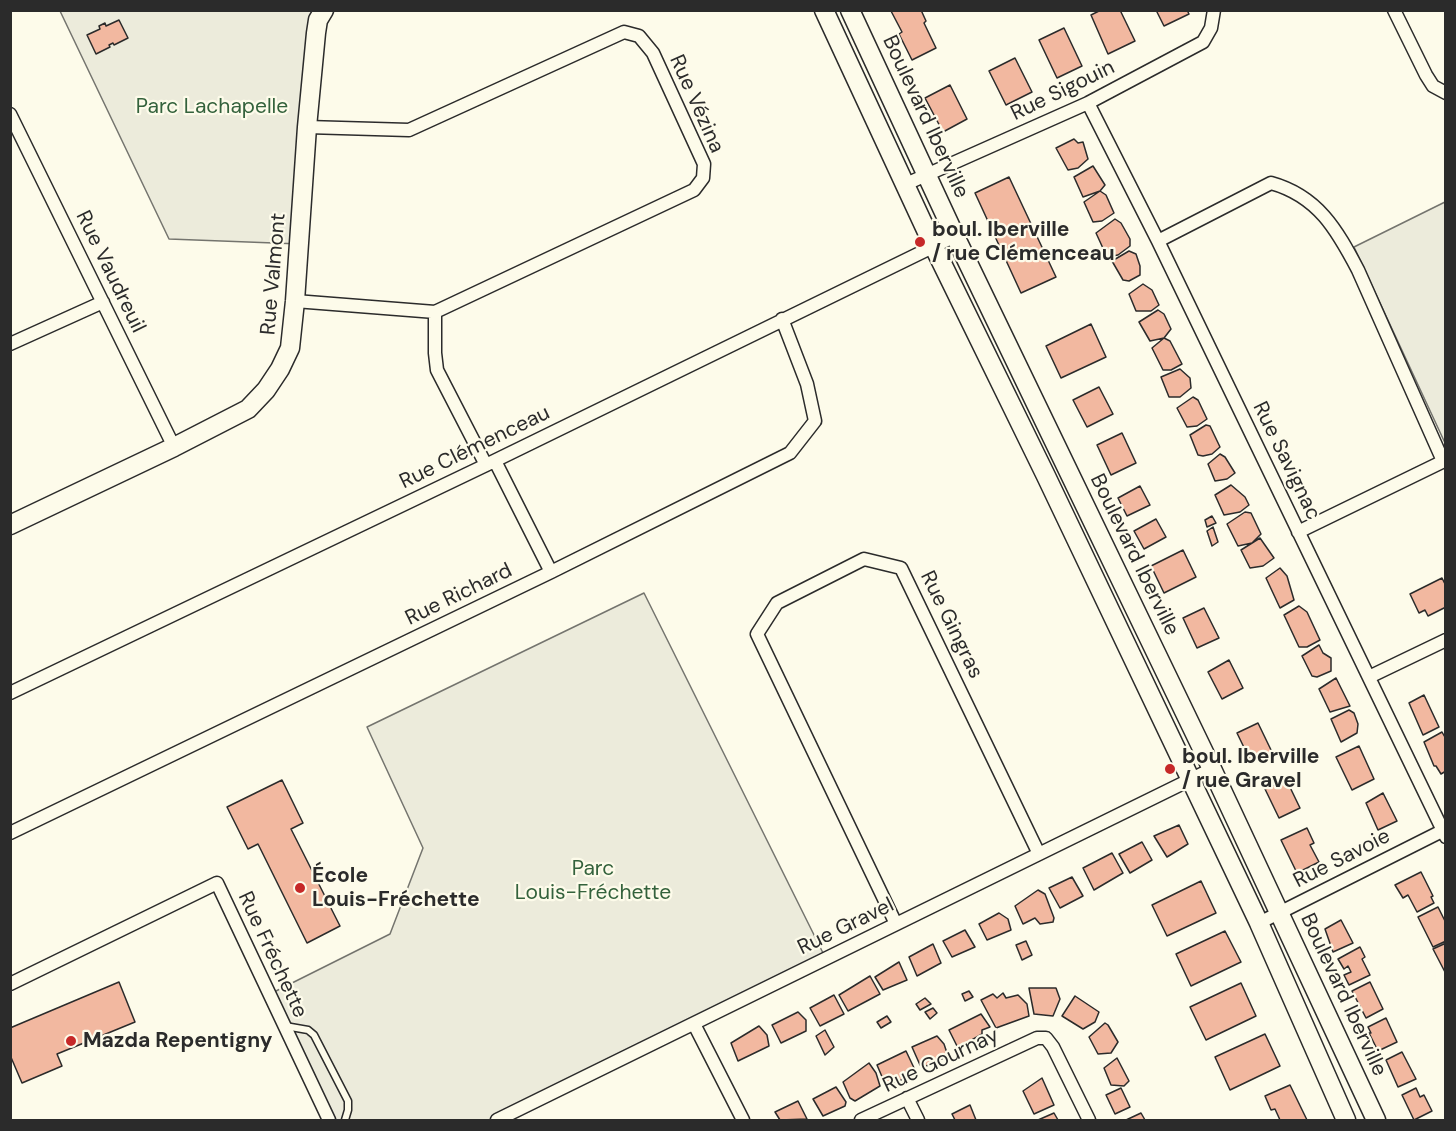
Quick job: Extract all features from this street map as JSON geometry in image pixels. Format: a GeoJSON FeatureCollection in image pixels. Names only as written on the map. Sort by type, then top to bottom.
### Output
{"type":"FeatureCollection","features":[{"type":"Feature","properties":{"kind":"street","name":"Rue Valmont"},"geometry":{"type":"LineString","coordinates":[[10,525],[248,409],[266,390],[280,369],[290,348],[316,33],[318,20],[324,10]]}},
{"type":"Feature","properties":{"kind":"street"},"geometry":{"type":"LineString","coordinates":[[824,10],[933,245],[1259,923],[1346,1120]]}},
{"type":"Feature","properties":{"kind":"street","name":"Boulevard Iberville"},"geometry":{"type":"LineString","coordinates":[[850,10],[955,236],[1212,769],[1377,1120]]}},
{"type":"Feature","properties":{"kind":"street","name":"Rue Sigouin"},"geometry":{"type":"LineString","coordinates":[[906,184],[1088,103],[1203,42],[1211,28],[1214,10]]}},
{"type":"Feature","properties":{"kind":"street"},"geometry":{"type":"LineString","coordinates":[[1394,10],[1426,75],[1433,86],[1446,93]]}},
{"type":"Feature","properties":{"kind":"street","name":"Rue Vézina"},"geometry":{"type":"LineString","coordinates":[[295,301],[435,312],[694,190],[703,178],[704,164],[653,53],[639,36],[624,33],[409,130],[307,127]]}},
{"type":"Feature","properties":{"kind":"street","name":"Rue Savignac"},"geometry":{"type":"LineString","coordinates":[[1088,103],[1158,241],[1444,834]]}},
{"type":"Feature","properties":{"kind":"street","name":"Rue Vaudreuil"},"geometry":{"type":"LineString","coordinates":[[10,114],[174,447]]}},
{"type":"Feature","properties":{"kind":"street"},"geometry":{"type":"LineString","coordinates":[[1158,241],[1271,183],[1288,188],[1322,212],[1342,239],[1358,270],[1444,461],[1298,532]]}},
{"type":"Feature","properties":{"kind":"street","name":"Rue Clémenceau"},"geometry":{"type":"LineString","coordinates":[[10,693],[491,463],[955,236]]}},
{"type":"Feature","properties":{"kind":"street"},"geometry":{"type":"LineString","coordinates":[[10,344],[103,302]]}},
{"type":"Feature","properties":{"kind":"street"},"geometry":{"type":"LineString","coordinates":[[435,312],[437,370],[551,573]]}},
{"type":"Feature","properties":{"kind":"street","name":"Rue Richard"},"geometry":{"type":"LineString","coordinates":[[10,833],[551,573],[790,453],[815,421],[807,384],[782,319]]}},
{"type":"Feature","properties":{"kind":"street","name":"Rue Gingras"},"geometry":{"type":"LineString","coordinates":[[896,924],[757,634],[777,603],[864,559],[901,568],[1039,854]]}},
{"type":"Feature","properties":{"kind":"street"},"geometry":{"type":"LineString","coordinates":[[1369,677],[1446,640]]}},
{"type":"Feature","properties":{"kind":"street","name":"Rue Gravel"},"geometry":{"type":"LineString","coordinates":[[497,1120],[1212,769]]}},
{"type":"Feature","properties":{"kind":"street","name":"Rue Savoie"},"geometry":{"type":"LineString","coordinates":[[1259,923],[1444,834]]}},
{"type":"Feature","properties":{"kind":"street","name":"Rue Fréchette"},"geometry":{"type":"LineString","coordinates":[[10,984],[217,883],[329,1120]]}},
{"type":"Feature","properties":{"kind":"street"},"geometry":{"type":"LineString","coordinates":[[694,1024],[743,1120]]}},
{"type":"Feature","properties":{"kind":"street","name":"Rue Gournay"},"geometry":{"type":"LineString","coordinates":[[861,1120],[1037,1038],[1046,1038],[1053,1047],[1089,1120]]}},
{"type":"Feature","properties":{"kind":"street"},"geometry":{"type":"LineString","coordinates":[[907,1098],[918,1120]]}},
{"type":"Feature","properties":{"kind":"lane"},"geometry":{"type":"LineString","coordinates":[[284,1026],[308,1030],[314,1035],[348,1101],[345,1120]]}},
{"type":"Feature","properties":{"kind":"green space","name":"Parc Lachapelle"},"geometry":{"type":"Polygon","coordinates":[[[60,11],[324,11],[300,244],[169,239],[60,11]]]}},
{"type":"Feature","properties":{"kind":"green space"},"geometry":{"type":"Polygon","coordinates":[[[1445,202],[1445,443],[1354,247],[1445,202]]]}},
{"type":"Feature","properties":{"kind":"green space","name":"Parc Louis-Fréchette"},"geometry":{"type":"Polygon","coordinates":[[[644,593],[826,959],[497,1120],[328,1120],[268,995],[390,934],[423,848],[367,727],[644,593]]]}},
{"type":"Feature","properties":{"kind":"building"},"geometry":{"type":"Polygon","coordinates":[[[921,10],[926,21],[924,23],[936,48],[912,60],[899,34],[902,32],[891,11],[921,10]]]}},
{"type":"Feature","properties":{"kind":"building"},"geometry":{"type":"Polygon","coordinates":[[[1101,10],[1120,10],[1135,41],[1108,54],[1091,15],[1101,10]]]}},
{"type":"Feature","properties":{"kind":"building"},"geometry":{"type":"Polygon","coordinates":[[[1156,10],[1187,10],[1189,14],[1164,26],[1156,10]]]}},
{"type":"Feature","properties":{"kind":"building"},"geometry":{"type":"Polygon","coordinates":[[[119,20],[128,38],[109,45],[110,47],[96,54],[87,35],[100,29],[99,26],[105,23],[106,26],[119,20]]]}},
{"type":"Feature","properties":{"kind":"building"},"geometry":{"type":"Polygon","coordinates":[[[1064,28],[1082,66],[1057,78],[1039,40],[1064,28]]]}},
{"type":"Feature","properties":{"kind":"building"},"geometry":{"type":"Polygon","coordinates":[[[1015,58],[1032,92],[1006,105],[989,71],[1015,58]]]}},
{"type":"Feature","properties":{"kind":"building"},"geometry":{"type":"Polygon","coordinates":[[[950,85],[967,119],[943,132],[925,98],[950,85]]]}},
{"type":"Feature","properties":{"kind":"building"},"geometry":{"type":"Polygon","coordinates":[[[1074,139],[1078,143],[1083,142],[1088,159],[1078,168],[1068,170],[1056,148],[1074,139]]]}},
{"type":"Feature","properties":{"kind":"building"},"geometry":{"type":"Polygon","coordinates":[[[1093,166],[1105,185],[1100,191],[1083,197],[1074,177],[1093,166]]]}},
{"type":"Feature","properties":{"kind":"building"},"geometry":{"type":"Polygon","coordinates":[[[1009,177],[1056,277],[1021,293],[975,193],[1009,177]]]}},
{"type":"Feature","properties":{"kind":"building"},"geometry":{"type":"Polygon","coordinates":[[[1100,191],[1106,195],[1114,213],[1102,221],[1093,222],[1084,202],[1100,191]]]}},
{"type":"Feature","properties":{"kind":"building"},"geometry":{"type":"Polygon","coordinates":[[[1115,219],[1121,223],[1130,239],[1130,246],[1118,255],[1107,257],[1096,233],[1115,219]]]}},
{"type":"Feature","properties":{"kind":"building"},"geometry":{"type":"Polygon","coordinates":[[[1129,251],[1136,254],[1140,275],[1129,281],[1123,280],[1112,261],[1129,251]]]}},
{"type":"Feature","properties":{"kind":"building"},"geometry":{"type":"Polygon","coordinates":[[[1143,284],[1152,290],[1159,305],[1151,311],[1136,311],[1129,294],[1143,284]]]}},
{"type":"Feature","properties":{"kind":"building"},"geometry":{"type":"Polygon","coordinates":[[[1158,310],[1164,314],[1171,329],[1164,338],[1150,341],[1139,322],[1158,310]]]}},
{"type":"Feature","properties":{"kind":"building"},"geometry":{"type":"Polygon","coordinates":[[[1091,324],[1106,357],[1061,378],[1046,346],[1091,324]]]}},
{"type":"Feature","properties":{"kind":"building"},"geometry":{"type":"Polygon","coordinates":[[[1164,338],[1170,341],[1182,364],[1171,370],[1163,370],[1152,348],[1164,338]]]}},
{"type":"Feature","properties":{"kind":"building"},"geometry":{"type":"Polygon","coordinates":[[[1180,369],[1190,378],[1191,388],[1180,397],[1169,397],[1161,377],[1180,369]]]}},
{"type":"Feature","properties":{"kind":"building"},"geometry":{"type":"Polygon","coordinates":[[[1099,387],[1113,414],[1087,427],[1073,400],[1099,387]]]}},
{"type":"Feature","properties":{"kind":"building"},"geometry":{"type":"Polygon","coordinates":[[[1193,397],[1198,400],[1207,419],[1197,426],[1187,427],[1177,408],[1193,397]]]}},
{"type":"Feature","properties":{"kind":"building"},"geometry":{"type":"Polygon","coordinates":[[[1206,425],[1210,426],[1220,447],[1212,454],[1203,456],[1198,455],[1190,435],[1206,425]]]}},
{"type":"Feature","properties":{"kind":"building"},"geometry":{"type":"Polygon","coordinates":[[[1122,433],[1136,463],[1111,475],[1097,445],[1122,433]]]}},
{"type":"Feature","properties":{"kind":"building"},"geometry":{"type":"Polygon","coordinates":[[[1220,454],[1225,457],[1235,473],[1227,479],[1215,481],[1208,464],[1220,454]]]}},
{"type":"Feature","properties":{"kind":"building"},"geometry":{"type":"Polygon","coordinates":[[[1231,485],[1245,497],[1249,505],[1240,512],[1224,515],[1215,495],[1231,485]]]}},
{"type":"Feature","properties":{"kind":"building"},"geometry":{"type":"Polygon","coordinates":[[[1140,486],[1150,505],[1127,516],[1118,498],[1140,486]]]}},
{"type":"Feature","properties":{"kind":"building"},"geometry":{"type":"Polygon","coordinates":[[[1245,512],[1251,513],[1261,534],[1252,543],[1238,546],[1227,524],[1245,512]]]}},
{"type":"Feature","properties":{"kind":"building"},"geometry":{"type":"Polygon","coordinates":[[[1212,516],[1216,523],[1207,527],[1205,520],[1212,516]]]}},
{"type":"Feature","properties":{"kind":"building"},"geometry":{"type":"Polygon","coordinates":[[[1156,519],[1166,537],[1144,549],[1134,531],[1156,519]]]}},
{"type":"Feature","properties":{"kind":"building"},"geometry":{"type":"Polygon","coordinates":[[[1213,527],[1218,542],[1212,546],[1207,531],[1213,527]]]}},
{"type":"Feature","properties":{"kind":"building"},"geometry":{"type":"Polygon","coordinates":[[[1260,538],[1274,558],[1263,566],[1250,568],[1241,550],[1260,538]]]}},
{"type":"Feature","properties":{"kind":"building"},"geometry":{"type":"Polygon","coordinates":[[[1183,550],[1196,577],[1164,593],[1151,566],[1183,550]]]}},
{"type":"Feature","properties":{"kind":"building"},"geometry":{"type":"Polygon","coordinates":[[[1280,568],[1287,576],[1294,600],[1280,608],[1266,578],[1280,568]]]}},
{"type":"Feature","properties":{"kind":"building"},"geometry":{"type":"Polygon","coordinates":[[[1442,578],[1446,586],[1446,607],[1428,616],[1425,610],[1419,613],[1410,594],[1442,578]]]}},
{"type":"Feature","properties":{"kind":"building"},"geometry":{"type":"Polygon","coordinates":[[[1299,606],[1307,612],[1320,640],[1307,647],[1299,647],[1284,615],[1299,606]]]}},
{"type":"Feature","properties":{"kind":"building"},"geometry":{"type":"Polygon","coordinates":[[[1204,608],[1219,638],[1197,648],[1183,618],[1204,608]]]}},
{"type":"Feature","properties":{"kind":"building"},"geometry":{"type":"Polygon","coordinates":[[[1319,645],[1323,653],[1331,658],[1331,671],[1317,677],[1312,676],[1302,656],[1319,645]]]}},
{"type":"Feature","properties":{"kind":"building"},"geometry":{"type":"Polygon","coordinates":[[[1229,660],[1243,688],[1222,699],[1208,672],[1229,660]]]}},
{"type":"Feature","properties":{"kind":"building"},"geometry":{"type":"Polygon","coordinates":[[[1336,678],[1350,706],[1330,712],[1319,689],[1336,678]]]}},
{"type":"Feature","properties":{"kind":"building"},"geometry":{"type":"Polygon","coordinates":[[[1424,695],[1439,727],[1423,735],[1409,703],[1424,695]]]}},
{"type":"Feature","properties":{"kind":"building"},"geometry":{"type":"Polygon","coordinates":[[[1349,710],[1354,713],[1358,724],[1357,733],[1341,742],[1331,719],[1349,710]]]}},
{"type":"Feature","properties":{"kind":"building"},"geometry":{"type":"Polygon","coordinates":[[[1258,723],[1272,752],[1251,762],[1237,733],[1258,723]]]}},
{"type":"Feature","properties":{"kind":"building"},"geometry":{"type":"Polygon","coordinates":[[[1442,732],[1446,739],[1446,771],[1441,774],[1434,766],[1424,742],[1442,732]]]}},
{"type":"Feature","properties":{"kind":"building"},"geometry":{"type":"Polygon","coordinates":[[[1359,746],[1374,779],[1352,790],[1336,757],[1359,746]]]}},
{"type":"Feature","properties":{"kind":"building"},"geometry":{"type":"Polygon","coordinates":[[[1286,779],[1300,808],[1279,818],[1265,789],[1286,779]]]}},
{"type":"Feature","properties":{"kind":"building","name":"École Louis-Fréchette"},"geometry":{"type":"Polygon","coordinates":[[[282,780],[303,823],[291,829],[340,926],[307,943],[258,844],[248,849],[227,807],[282,780]]]}},
{"type":"Feature","properties":{"kind":"building"},"geometry":{"type":"Polygon","coordinates":[[[1383,793],[1397,821],[1378,830],[1366,803],[1383,793]]]}},
{"type":"Feature","properties":{"kind":"building"},"geometry":{"type":"Polygon","coordinates":[[[1179,825],[1188,844],[1167,857],[1154,836],[1179,825]]]}},
{"type":"Feature","properties":{"kind":"building"},"geometry":{"type":"Polygon","coordinates":[[[1307,828],[1314,843],[1310,845],[1319,862],[1297,873],[1281,840],[1307,828]]]}},
{"type":"Feature","properties":{"kind":"building"},"geometry":{"type":"Polygon","coordinates":[[[1142,842],[1152,860],[1130,873],[1119,854],[1142,842]]]}},
{"type":"Feature","properties":{"kind":"building"},"geometry":{"type":"Polygon","coordinates":[[[1112,853],[1123,873],[1094,890],[1083,868],[1112,853]]]}},
{"type":"Feature","properties":{"kind":"building"},"geometry":{"type":"Polygon","coordinates":[[[1421,872],[1434,903],[1417,912],[1408,895],[1403,898],[1395,885],[1421,872]]]}},
{"type":"Feature","properties":{"kind":"building"},"geometry":{"type":"Polygon","coordinates":[[[1072,877],[1083,896],[1060,908],[1049,888],[1072,877]]]}},
{"type":"Feature","properties":{"kind":"building"},"geometry":{"type":"Polygon","coordinates":[[[1201,881],[1216,913],[1167,936],[1152,905],[1201,881]]]}},
{"type":"Feature","properties":{"kind":"building"},"geometry":{"type":"Polygon","coordinates":[[[1038,890],[1045,894],[1054,918],[1053,922],[1040,924],[1035,918],[1023,924],[1015,906],[1038,890]]]}},
{"type":"Feature","properties":{"kind":"building"},"geometry":{"type":"Polygon","coordinates":[[[1438,907],[1446,923],[1446,941],[1433,947],[1418,917],[1438,907]]]}},
{"type":"Feature","properties":{"kind":"building"},"geometry":{"type":"Polygon","coordinates":[[[999,913],[1008,919],[1011,930],[987,940],[979,924],[999,913]]]}},
{"type":"Feature","properties":{"kind":"building"},"geometry":{"type":"Polygon","coordinates":[[[1341,920],[1353,943],[1333,952],[1325,929],[1341,920]]]}},
{"type":"Feature","properties":{"kind":"building"},"geometry":{"type":"Polygon","coordinates":[[[965,930],[975,947],[952,957],[943,941],[965,930]]]}},
{"type":"Feature","properties":{"kind":"building"},"geometry":{"type":"Polygon","coordinates":[[[1225,931],[1241,962],[1191,986],[1176,954],[1225,931]]]}},
{"type":"Feature","properties":{"kind":"building"},"geometry":{"type":"Polygon","coordinates":[[[1026,941],[1032,955],[1022,960],[1016,945],[1026,941]]]}},
{"type":"Feature","properties":{"kind":"building"},"geometry":{"type":"Polygon","coordinates":[[[1446,943],[1446,974],[1433,949],[1446,943]]]}},
{"type":"Feature","properties":{"kind":"building"},"geometry":{"type":"Polygon","coordinates":[[[933,944],[941,963],[917,976],[909,957],[933,944]]]}},
{"type":"Feature","properties":{"kind":"building"},"geometry":{"type":"Polygon","coordinates":[[[1360,947],[1365,957],[1362,959],[1370,975],[1349,985],[1344,975],[1351,972],[1348,966],[1344,969],[1338,959],[1360,947]]]}},
{"type":"Feature","properties":{"kind":"building"},"geometry":{"type":"Polygon","coordinates":[[[899,962],[907,980],[883,990],[875,977],[899,962]]]}},
{"type":"Feature","properties":{"kind":"building"},"geometry":{"type":"Polygon","coordinates":[[[870,976],[880,994],[848,1011],[839,995],[870,976]]]}},
{"type":"Feature","properties":{"kind":"building"},"geometry":{"type":"Polygon","coordinates":[[[119,982],[135,1022],[57,1054],[62,1066],[22,1083],[10,1055],[10,1028],[119,982]]]}},
{"type":"Feature","properties":{"kind":"building"},"geometry":{"type":"Polygon","coordinates":[[[1370,982],[1383,1009],[1366,1018],[1352,991],[1370,982]]]}},
{"type":"Feature","properties":{"kind":"building"},"geometry":{"type":"Polygon","coordinates":[[[1241,983],[1256,1016],[1206,1040],[1190,1007],[1241,983]]]}},
{"type":"Feature","properties":{"kind":"building"},"geometry":{"type":"Polygon","coordinates":[[[1029,988],[1056,988],[1060,999],[1053,1016],[1034,1014],[1029,988]]]}},
{"type":"Feature","properties":{"kind":"building"},"geometry":{"type":"Polygon","coordinates":[[[969,991],[973,997],[965,1001],[962,994],[969,991]]]}},
{"type":"Feature","properties":{"kind":"building"},"geometry":{"type":"Polygon","coordinates":[[[1003,993],[1006,998],[1018,995],[1027,1004],[1029,1016],[996,1028],[981,1000],[993,994],[997,998],[1003,993]]]}},
{"type":"Feature","properties":{"kind":"building"},"geometry":{"type":"Polygon","coordinates":[[[834,995],[844,1014],[820,1026],[810,1008],[834,995]]]}},
{"type":"Feature","properties":{"kind":"building"},"geometry":{"type":"Polygon","coordinates":[[[1075,996],[1099,1012],[1095,1022],[1083,1029],[1062,1016],[1075,996]]]}},
{"type":"Feature","properties":{"kind":"building"},"geometry":{"type":"Polygon","coordinates":[[[925,998],[931,1004],[920,1010],[916,1004],[925,998]]]}},
{"type":"Feature","properties":{"kind":"building"},"geometry":{"type":"Polygon","coordinates":[[[933,1008],[937,1013],[930,1019],[925,1012],[933,1008]]]}},
{"type":"Feature","properties":{"kind":"building"},"geometry":{"type":"Polygon","coordinates":[[[798,1012],[806,1020],[806,1031],[781,1043],[772,1025],[798,1012]]]}},
{"type":"Feature","properties":{"kind":"building"},"geometry":{"type":"Polygon","coordinates":[[[981,1014],[990,1027],[982,1030],[982,1034],[958,1048],[949,1030],[981,1014]]]}},
{"type":"Feature","properties":{"kind":"building"},"geometry":{"type":"Polygon","coordinates":[[[887,1016],[891,1022],[881,1028],[877,1022],[887,1016]]]}},
{"type":"Feature","properties":{"kind":"building"},"geometry":{"type":"Polygon","coordinates":[[[1386,1018],[1397,1042],[1378,1051],[1368,1027],[1386,1018]]]}},
{"type":"Feature","properties":{"kind":"building"},"geometry":{"type":"Polygon","coordinates":[[[1105,1023],[1118,1042],[1111,1053],[1098,1054],[1089,1037],[1105,1023]]]}},
{"type":"Feature","properties":{"kind":"building"},"geometry":{"type":"Polygon","coordinates":[[[759,1026],[767,1035],[769,1046],[738,1061],[731,1043],[759,1026]]]}},
{"type":"Feature","properties":{"kind":"building"},"geometry":{"type":"Polygon","coordinates":[[[825,1030],[834,1047],[825,1055],[816,1036],[825,1030]]]}},
{"type":"Feature","properties":{"kind":"building"},"geometry":{"type":"Polygon","coordinates":[[[1265,1034],[1280,1066],[1230,1090],[1215,1057],[1265,1034]]]}},
{"type":"Feature","properties":{"kind":"building"},"geometry":{"type":"Polygon","coordinates":[[[937,1036],[944,1044],[948,1056],[924,1067],[920,1065],[912,1047],[937,1036]]]}},
{"type":"Feature","properties":{"kind":"building"},"geometry":{"type":"Polygon","coordinates":[[[906,1051],[915,1070],[901,1080],[886,1086],[877,1065],[906,1051]]]}},
{"type":"Feature","properties":{"kind":"building"},"geometry":{"type":"Polygon","coordinates":[[[1402,1052],[1416,1079],[1398,1087],[1386,1060],[1402,1052]]]}},
{"type":"Feature","properties":{"kind":"building"},"geometry":{"type":"Polygon","coordinates":[[[1117,1058],[1129,1081],[1124,1086],[1111,1085],[1104,1068],[1117,1058]]]}},
{"type":"Feature","properties":{"kind":"building"},"geometry":{"type":"Polygon","coordinates":[[[869,1063],[876,1073],[880,1086],[855,1101],[850,1098],[843,1082],[869,1063]]]}},
{"type":"Feature","properties":{"kind":"building"},"geometry":{"type":"Polygon","coordinates":[[[1042,1078],[1054,1105],[1034,1114],[1023,1091],[1042,1078]]]}},
{"type":"Feature","properties":{"kind":"building"},"geometry":{"type":"Polygon","coordinates":[[[1290,1085],[1307,1120],[1280,1120],[1275,1109],[1271,1110],[1265,1096],[1290,1085]]]}},
{"type":"Feature","properties":{"kind":"building"},"geometry":{"type":"Polygon","coordinates":[[[836,1087],[846,1102],[845,1106],[823,1116],[813,1099],[836,1087]]]}},
{"type":"Feature","properties":{"kind":"building"},"geometry":{"type":"Polygon","coordinates":[[[1121,1088],[1130,1107],[1115,1114],[1106,1095],[1121,1088]]]}},
{"type":"Feature","properties":{"kind":"building"},"geometry":{"type":"Polygon","coordinates":[[[1416,1088],[1420,1097],[1424,1095],[1432,1111],[1414,1120],[1402,1095],[1416,1088]]]}},
{"type":"Feature","properties":{"kind":"building"},"geometry":{"type":"Polygon","coordinates":[[[798,1101],[807,1119],[780,1120],[775,1112],[798,1101]]]}},
{"type":"Feature","properties":{"kind":"building"},"geometry":{"type":"Polygon","coordinates":[[[970,1105],[976,1120],[955,1120],[952,1114],[970,1105]]]}},
{"type":"Feature","properties":{"kind":"building"},"geometry":{"type":"Polygon","coordinates":[[[1054,1113],[1058,1120],[1038,1120],[1054,1113]]]}},
{"type":"Feature","properties":{"kind":"building"},"geometry":{"type":"Polygon","coordinates":[[[1141,1113],[1145,1120],[1126,1120],[1141,1113]]]}},
{"type":"Feature","properties":{"kind":"place","name":"boul. Iberville / rue Clémenceau"},"geometry":{"type":"Point","coordinates":[920,242]}},
{"type":"Feature","properties":{"kind":"place","name":"boul. Iberville / rue Gravel"},"geometry":{"type":"Point","coordinates":[1170,769]}},
{"type":"Feature","properties":{"kind":"place","name":"École Louis-Fréchette"},"geometry":{"type":"Point","coordinates":[300,888]}},
{"type":"Feature","properties":{"kind":"place","name":"Mazda Repentigny"},"geometry":{"type":"Point","coordinates":[71,1041]}}]}
